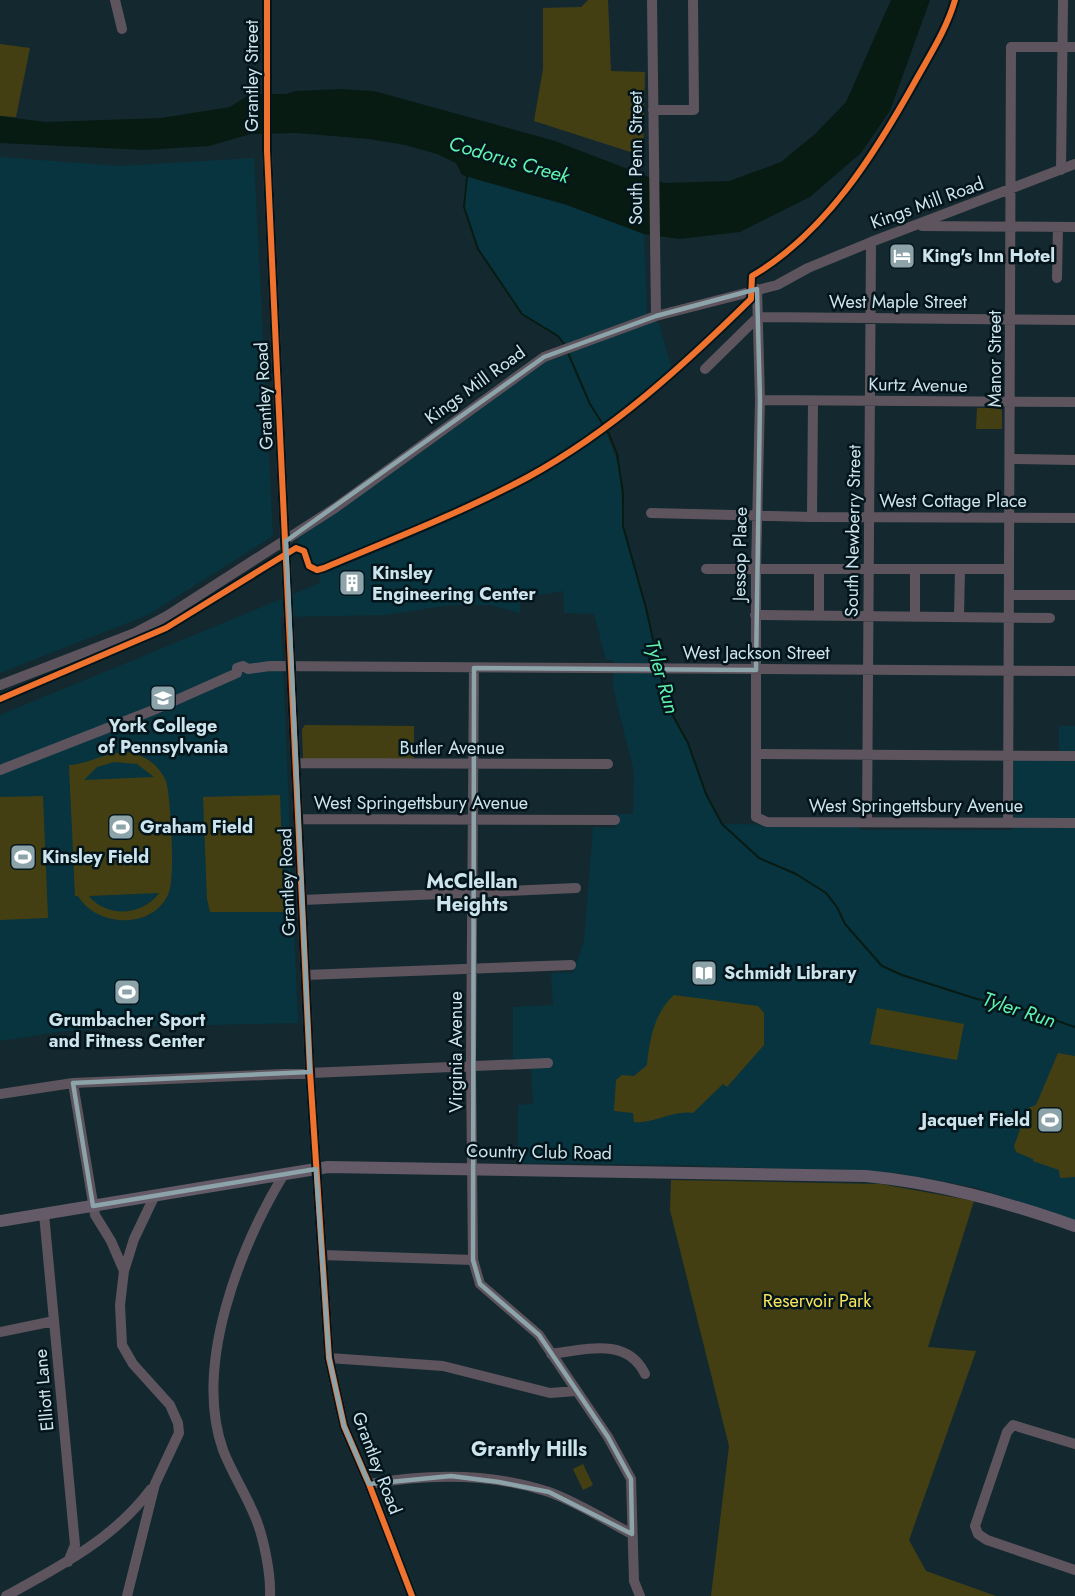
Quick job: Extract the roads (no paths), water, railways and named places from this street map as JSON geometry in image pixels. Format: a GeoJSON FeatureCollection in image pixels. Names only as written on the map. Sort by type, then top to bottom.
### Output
{"type":"FeatureCollection","features":[{"type":"Feature","properties":{"kind":"main road","name":"Country Club Road"},"geometry":{"type":"LineString","coordinates":[[0,1221],[316,1169],[471,1169],[816,1175],[894,1179],[979,1195],[1075,1226]]}},
{"type":"Feature","properties":{"kind":"street"},"geometry":{"type":"LineString","coordinates":[[115,0],[122,29]]}},
{"type":"Feature","properties":{"kind":"street","name":"Grantley Street"},"geometry":{"type":"LineString","coordinates":[[267,0],[267,152]]}},
{"type":"Feature","properties":{"kind":"street","name":"South Penn Street"},"geometry":{"type":"LineString","coordinates":[[652,0],[656,316]]}},
{"type":"Feature","properties":{"kind":"street"},"geometry":{"type":"LineString","coordinates":[[652,110],[694,110],[693,0]]}},
{"type":"Feature","properties":{"kind":"street"},"geometry":{"type":"LineString","coordinates":[[1061,170],[1063,0]]}},
{"type":"Feature","properties":{"kind":"street","name":"Manor Street"},"geometry":{"type":"LineString","coordinates":[[1008,822],[1011,47],[1063,47]]}},
{"type":"Feature","properties":{"kind":"street"},"geometry":{"type":"LineString","coordinates":[[1063,47],[1075,47]]}},
{"type":"Feature","properties":{"kind":"street","name":"Grantley Road"},"geometry":{"type":"LineString","coordinates":[[267,152],[293,667],[310,1072],[329,1358],[344,1426],[412,1596]]}},
{"type":"Feature","properties":{"kind":"street","name":"Kings Mill Road"},"geometry":{"type":"LineString","coordinates":[[0,685],[135,633],[286,541],[527,367],[563,349],[656,316],[777,285],[808,268],[871,242],[1075,165]]}},
{"type":"Feature","properties":{"kind":"street"},"geometry":{"type":"LineString","coordinates":[[913,226],[1075,227]]}},
{"type":"Feature","properties":{"kind":"street"},"geometry":{"type":"LineString","coordinates":[[1057,278],[1058,227]]}},
{"type":"Feature","properties":{"kind":"street","name":"South Newberry Street"},"geometry":{"type":"LineString","coordinates":[[867,822],[871,242]]}},
{"type":"Feature","properties":{"kind":"street"},"geometry":{"type":"LineString","coordinates":[[758,304],[777,285]]}},
{"type":"Feature","properties":{"kind":"street","name":"Jessop Place"},"geometry":{"type":"LineString","coordinates":[[757,289],[760,400],[755,615],[755,813],[758,820]]}},
{"type":"Feature","properties":{"kind":"street"},"geometry":{"type":"LineString","coordinates":[[705,369],[758,317]]}},
{"type":"Feature","properties":{"kind":"street","name":"West Maple Street"},"geometry":{"type":"LineString","coordinates":[[758,317],[1075,320]]}},
{"type":"Feature","properties":{"kind":"street","name":"Kurtz Avenue"},"geometry":{"type":"LineString","coordinates":[[760,400],[1075,402]]}},
{"type":"Feature","properties":{"kind":"street"},"geometry":{"type":"LineString","coordinates":[[812,517],[813,402]]}},
{"type":"Feature","properties":{"kind":"street"},"geometry":{"type":"LineString","coordinates":[[1011,459],[1075,460]]}},
{"type":"Feature","properties":{"kind":"street","name":"West Cottage Place"},"geometry":{"type":"LineString","coordinates":[[651,513],[869,518],[1075,518]]}},
{"type":"Feature","properties":{"kind":"street"},"geometry":{"type":"LineString","coordinates":[[706,569],[1009,569]]}},
{"type":"Feature","properties":{"kind":"street"},"geometry":{"type":"LineString","coordinates":[[819,569],[819,616]]}},
{"type":"Feature","properties":{"kind":"street"},"geometry":{"type":"LineString","coordinates":[[915,569],[915,616]]}},
{"type":"Feature","properties":{"kind":"street"},"geometry":{"type":"LineString","coordinates":[[959,617],[960,569]]}},
{"type":"Feature","properties":{"kind":"street"},"geometry":{"type":"LineString","coordinates":[[1009,595],[1075,595]]}},
{"type":"Feature","properties":{"kind":"street"},"geometry":{"type":"LineString","coordinates":[[755,615],[1050,618]]}},
{"type":"Feature","properties":{"kind":"street","name":"West Jackson Street"},"geometry":{"type":"LineString","coordinates":[[0,770],[164,706],[242,671],[293,667],[1075,671]]}},
{"type":"Feature","properties":{"kind":"street","name":"Virginia Avenue"},"geometry":{"type":"LineString","coordinates":[[474,668],[471,1066],[473,1260],[480,1284],[539,1335],[608,1437],[631,1479],[634,1581],[640,1596]]}},
{"type":"Feature","properties":{"kind":"street"},"geometry":{"type":"LineString","coordinates":[[756,754],[1075,756]]}},
{"type":"Feature","properties":{"kind":"street","name":"Butler Avenue"},"geometry":{"type":"LineString","coordinates":[[297,763],[608,764]]}},
{"type":"Feature","properties":{"kind":"street","name":"West Springettsbury Avenue"},"geometry":{"type":"LineString","coordinates":[[299,819],[615,820]]}},
{"type":"Feature","properties":{"kind":"street","name":"West Springettsbury Avenue"},"geometry":{"type":"LineString","coordinates":[[758,820],[1075,823]]}},
{"type":"Feature","properties":{"kind":"street"},"geometry":{"type":"LineString","coordinates":[[302,900],[576,888]]}},
{"type":"Feature","properties":{"kind":"street"},"geometry":{"type":"LineString","coordinates":[[306,975],[572,965]]}},
{"type":"Feature","properties":{"kind":"street"},"geometry":{"type":"LineString","coordinates":[[0,1094],[73,1083],[548,1063]]}},
{"type":"Feature","properties":{"kind":"street"},"geometry":{"type":"LineString","coordinates":[[73,1083],[95,1215],[111,1241],[124,1271]]}},
{"type":"Feature","properties":{"kind":"street"},"geometry":{"type":"LineString","coordinates":[[270,1596],[268,1572],[255,1515],[223,1449],[214,1398],[214,1365],[238,1266],[249,1236],[284,1174]]}},
{"type":"Feature","properties":{"kind":"street"},"geometry":{"type":"LineString","coordinates":[[127,1596],[155,1484],[179,1433],[178,1423],[170,1405],[133,1364],[122,1345],[120,1305],[124,1271],[134,1239],[155,1195]]}},
{"type":"Feature","properties":{"kind":"street","name":"Elliott Lane"},"geometry":{"type":"LineString","coordinates":[[44,1214],[75,1545],[69,1562]]}},
{"type":"Feature","properties":{"kind":"street"},"geometry":{"type":"LineString","coordinates":[[321,1255],[473,1260]]}},
{"type":"Feature","properties":{"kind":"street"},"geometry":{"type":"LineString","coordinates":[[0,1332],[54,1321]]}},
{"type":"Feature","properties":{"kind":"street"},"geometry":{"type":"LineString","coordinates":[[551,1354],[606,1347],[631,1355],[645,1374]]}},
{"type":"Feature","properties":{"kind":"street"},"geometry":{"type":"LineString","coordinates":[[329,1358],[443,1366],[550,1393],[576,1391]]}},
{"type":"Feature","properties":{"kind":"street"},"geometry":{"type":"LineString","coordinates":[[1075,1444],[1013,1425],[1007,1432],[975,1526],[978,1534],[987,1540],[1075,1570]]}},
{"type":"Feature","properties":{"kind":"street"},"geometry":{"type":"LineString","coordinates":[[369,1484],[403,1478],[451,1476],[499,1482],[549,1492],[632,1534]]}},
{"type":"Feature","properties":{"kind":"street"},"geometry":{"type":"LineString","coordinates":[[6,1596],[69,1562],[128,1518],[155,1484]]}},
{"type":"Feature","properties":{"kind":"water","name":"Codorus Creek"},"geometry":{"type":"Polygon","coordinates":[[[891,0],[930,0],[890,111],[861,153],[810,197],[740,232],[679,239],[644,234],[567,205],[462,175],[456,163],[437,154],[405,145],[369,139],[297,133],[251,134],[209,146],[143,150],[0,143],[0,116],[45,122],[161,118],[230,107],[250,94],[286,94],[296,91],[341,89],[374,91],[555,141],[664,183],[729,181],[781,162],[815,134],[846,102],[891,0]]]}},
{"type":"Feature","properties":{"kind":"waterway","name":"Tyler Run"},"geometry":{"type":"LineString","coordinates":[[467,177],[464,207],[478,249],[522,314],[558,336],[565,345]]}},
{"type":"Feature","properties":{"kind":"waterway","name":"Tyler Run"},"geometry":{"type":"LineString","coordinates":[[568,353],[590,404],[609,434],[617,454],[623,493],[623,526],[646,608],[659,666]]}},
{"type":"Feature","properties":{"kind":"waterway","name":"Tyler Run"},"geometry":{"type":"LineString","coordinates":[[660,672],[667,705],[688,743],[706,794],[722,824],[759,858],[796,874],[826,893],[837,907],[845,924],[882,966],[902,975],[977,999],[1026,1010],[1075,1027]]}},
{"type":"Feature","properties":{"kind":"place","name":"King's Inn Hotel"},"geometry":{"type":"Point","coordinates":[902,256]}},
{"type":"Feature","properties":{"kind":"place","name":"Kinsley Engineering Center"},"geometry":{"type":"Point","coordinates":[352,583]}},
{"type":"Feature","properties":{"kind":"place","name":"York College of Pennsylvania"},"geometry":{"type":"Point","coordinates":[163,698]}},
{"type":"Feature","properties":{"kind":"place","name":"Graham Field"},"geometry":{"type":"Point","coordinates":[121,827]}},
{"type":"Feature","properties":{"kind":"place","name":"Kinsley Field"},"geometry":{"type":"Point","coordinates":[23,857]}},
{"type":"Feature","properties":{"kind":"place","name":"Schmidt Library"},"geometry":{"type":"Point","coordinates":[704,973]}},
{"type":"Feature","properties":{"kind":"place","name":"Grumbacher Sport and Fitness Center"},"geometry":{"type":"Point","coordinates":[127,992]}},
{"type":"Feature","properties":{"kind":"place","name":"Jacquet Field"},"geometry":{"type":"Point","coordinates":[1050,1120]}},
{"type":"Feature","properties":{"kind":"district","name":"McClellan Heights"},"geometry":{"type":"Point","coordinates":[472,892]}},
{"type":"Feature","properties":{"kind":"district","name":"Grantly Hills"},"geometry":{"type":"Point","coordinates":[529,1449]}},
{"type":"Feature","properties":{"kind":"park label","name":"Reservoir Park"},"geometry":{"type":"Point","coordinates":[817,1301]}}]}
